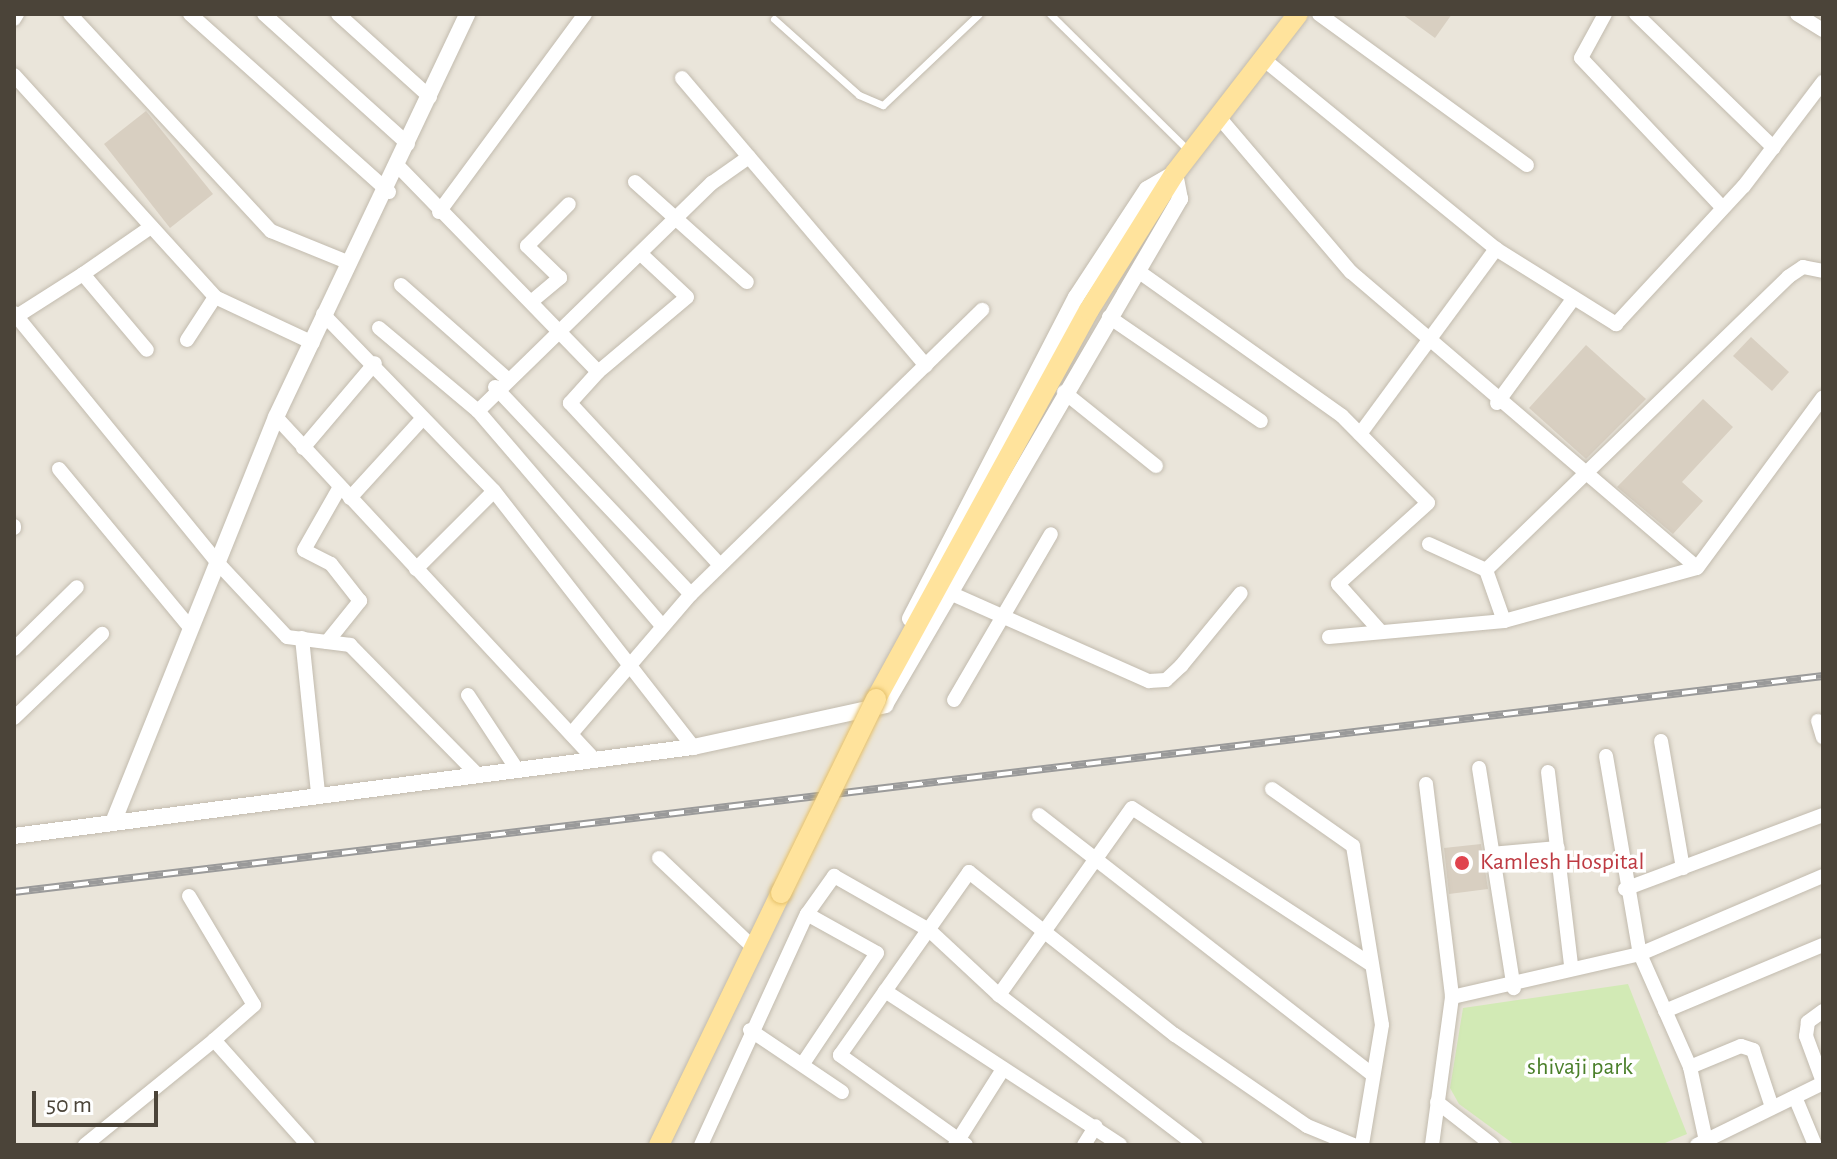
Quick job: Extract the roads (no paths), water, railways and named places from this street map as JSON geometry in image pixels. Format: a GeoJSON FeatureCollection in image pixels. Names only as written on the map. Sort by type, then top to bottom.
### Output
{"type":"FeatureCollection","features":[{"type":"Feature","properties":{"kind":"main road"},"geometry":{"type":"LineString","coordinates":[[659,1145],[871,703],[1042,391],[1175,173],[1298,14]]}},
{"type":"Feature","properties":{"kind":"street"},"geometry":{"type":"LineString","coordinates":[[14,19],[17,14]]}},
{"type":"Feature","properties":{"kind":"street"},"geometry":{"type":"LineString","coordinates":[[70,14],[271,231],[350,263]]}},
{"type":"Feature","properties":{"kind":"street"},"geometry":{"type":"LineString","coordinates":[[190,14],[389,192]]}},
{"type":"Feature","properties":{"kind":"street"},"geometry":{"type":"LineString","coordinates":[[264,14],[408,144]]}},
{"type":"Feature","properties":{"kind":"street"},"geometry":{"type":"LineString","coordinates":[[338,14],[430,97]]}},
{"type":"Feature","properties":{"kind":"street"},"geometry":{"type":"LineString","coordinates":[[439,212],[585,14]]}},
{"type":"Feature","properties":{"kind":"street"},"geometry":{"type":"LineString","coordinates":[[1319,14],[1527,165]]}},
{"type":"Feature","properties":{"kind":"street"},"geometry":{"type":"LineString","coordinates":[[1605,14],[1581,58],[1721,206]]}},
{"type":"Feature","properties":{"kind":"street"},"geometry":{"type":"LineString","coordinates":[[1636,14],[1774,148]]}},
{"type":"Feature","properties":{"kind":"street"},"geometry":{"type":"LineString","coordinates":[[1797,14],[1823,30]]}},
{"type":"Feature","properties":{"kind":"street"},"geometry":{"type":"LineString","coordinates":[[114,820],[189,626],[276,417],[313,343],[323,314],[389,192],[464,16]]}},
{"type":"Feature","properties":{"kind":"street"},"geometry":{"type":"LineString","coordinates":[[1262,58],[1496,249],[1571,302],[1616,324],[1774,148],[1823,82]]}},
{"type":"Feature","properties":{"kind":"street"},"geometry":{"type":"LineString","coordinates":[[14,75],[215,297],[313,343]]}},
{"type":"Feature","properties":{"kind":"street"},"geometry":{"type":"LineString","coordinates":[[682,78],[926,366]]}},
{"type":"Feature","properties":{"kind":"street"},"geometry":{"type":"LineString","coordinates":[[1218,116],[1351,272],[1497,403],[1590,472],[1697,568]]}},
{"type":"Feature","properties":{"kind":"street"},"geometry":{"type":"LineString","coordinates":[[478,411],[500,382],[559,333],[676,219],[749,157]]}},
{"type":"Feature","properties":{"kind":"street"},"geometry":{"type":"LineString","coordinates":[[398,166],[439,212],[598,372]]}},
{"type":"Feature","properties":{"kind":"street"},"geometry":{"type":"LineString","coordinates":[[14,836],[318,792],[693,747],[871,703],[885,705],[900,689],[950,593],[1064,392],[1180,199],[1175,173]]}},
{"type":"Feature","properties":{"kind":"street"},"geometry":{"type":"LineString","coordinates":[[635,182],[747,282]]}},
{"type":"Feature","properties":{"kind":"street"},"geometry":{"type":"LineString","coordinates":[[531,302],[560,278],[527,246],[569,204]]}},
{"type":"Feature","properties":{"kind":"street"},"geometry":{"type":"LineString","coordinates":[[151,227],[15,316],[216,561],[287,637],[350,645],[475,772]]}},
{"type":"Feature","properties":{"kind":"street"},"geometry":{"type":"LineString","coordinates":[[1360,434],[1425,338],[1496,249]]}},
{"type":"Feature","properties":{"kind":"street"},"geometry":{"type":"LineString","coordinates":[[640,253],[687,297],[598,372],[570,403],[720,565]]}},
{"type":"Feature","properties":{"kind":"street"},"geometry":{"type":"LineString","coordinates":[[1486,570],[1788,277],[1803,267],[1823,271]]}},
{"type":"Feature","properties":{"kind":"street"},"geometry":{"type":"LineString","coordinates":[[1138,271],[1360,434],[1428,503],[1338,584],[1381,632]]}},
{"type":"Feature","properties":{"kind":"street"},"geometry":{"type":"LineString","coordinates":[[83,274],[147,350]]}},
{"type":"Feature","properties":{"kind":"street"},"geometry":{"type":"LineString","coordinates":[[401,285],[500,382],[691,594]]}},
{"type":"Feature","properties":{"kind":"street"},"geometry":{"type":"LineString","coordinates":[[187,340],[215,297]]}},
{"type":"Feature","properties":{"kind":"street"},"geometry":{"type":"LineString","coordinates":[[1497,403],[1571,302]]}},
{"type":"Feature","properties":{"kind":"street"},"geometry":{"type":"LineString","coordinates":[[571,734],[630,660],[691,594],[982,310]]}},
{"type":"Feature","properties":{"kind":"street"},"geometry":{"type":"LineString","coordinates":[[323,314],[375,363],[494,491],[630,660],[693,747]]}},
{"type":"Feature","properties":{"kind":"street"},"geometry":{"type":"LineString","coordinates":[[1109,317],[1261,421]]}},
{"type":"Feature","properties":{"kind":"street"},"geometry":{"type":"LineString","coordinates":[[379,328],[478,411],[662,626]]}},
{"type":"Feature","properties":{"kind":"street"},"geometry":{"type":"LineString","coordinates":[[303,448],[375,363]]}},
{"type":"Feature","properties":{"kind":"street"},"geometry":{"type":"LineString","coordinates":[[1064,392],[1156,466]]}},
{"type":"Feature","properties":{"kind":"street"},"geometry":{"type":"LineString","coordinates":[[1329,637],[1504,621],[1697,568],[1823,397]]}},
{"type":"Feature","properties":{"kind":"street"},"geometry":{"type":"LineString","coordinates":[[276,417],[594,759]]}},
{"type":"Feature","properties":{"kind":"street"},"geometry":{"type":"LineString","coordinates":[[327,642],[360,601],[331,564],[304,550],[345,493],[423,418]]}},
{"type":"Feature","properties":{"kind":"street"},"geometry":{"type":"LineString","coordinates":[[59,469],[189,626]]}},
{"type":"Feature","properties":{"kind":"street"},"geometry":{"type":"LineString","coordinates":[[416,569],[494,491]]}},
{"type":"Feature","properties":{"kind":"street"},"geometry":{"type":"LineString","coordinates":[[954,700],[1051,534]]}},
{"type":"Feature","properties":{"kind":"street"},"geometry":{"type":"LineString","coordinates":[[1429,544],[1486,570],[1504,621]]}},
{"type":"Feature","properties":{"kind":"street"},"geometry":{"type":"LineString","coordinates":[[14,649],[77,587]]}},
{"type":"Feature","properties":{"kind":"street"},"geometry":{"type":"LineString","coordinates":[[950,593],[1131,676],[1166,680],[1241,593]]}},
{"type":"Feature","properties":{"kind":"street"},"geometry":{"type":"LineString","coordinates":[[14,718],[102,634]]}},
{"type":"Feature","properties":{"kind":"street"},"geometry":{"type":"LineString","coordinates":[[302,638],[318,792]]}},
{"type":"Feature","properties":{"kind":"street"},"geometry":{"type":"LineString","coordinates":[[468,695],[516,768]]}},
{"type":"Feature","properties":{"kind":"street"},"geometry":{"type":"LineString","coordinates":[[1818,721],[1823,737]]}},
{"type":"Feature","properties":{"kind":"street"},"geometry":{"type":"LineString","coordinates":[[1661,741],[1683,868]]}},
{"type":"Feature","properties":{"kind":"street"},"geometry":{"type":"LineString","coordinates":[[1606,756],[1625,889],[1640,954],[1690,1067],[1702,1143],[1731,1139],[1771,1104],[1795,1097],[1823,1083],[1806,1036],[1808,1022],[1823,1011]]}},
{"type":"Feature","properties":{"kind":"street"},"geometry":{"type":"LineString","coordinates":[[1479,768],[1514,988]]}},
{"type":"Feature","properties":{"kind":"street"},"geometry":{"type":"LineString","coordinates":[[1548,772],[1571,965]]}},
{"type":"Feature","properties":{"kind":"street"},"geometry":{"type":"LineString","coordinates":[[1426,784],[1452,997],[1432,1145]]}},
{"type":"Feature","properties":{"kind":"street"},"geometry":{"type":"LineString","coordinates":[[1272,789],[1353,846],[1382,1025],[1370,1073],[1362,1145]]}},
{"type":"Feature","properties":{"kind":"street"},"geometry":{"type":"LineString","coordinates":[[999,995],[1097,864],[1132,808],[1372,965]]}},
{"type":"Feature","properties":{"kind":"street"},"geometry":{"type":"LineString","coordinates":[[1039,815],[1097,864],[1370,1073]]}},
{"type":"Feature","properties":{"kind":"street"},"geometry":{"type":"LineString","coordinates":[[1625,889],[1823,815]]}},
{"type":"Feature","properties":{"kind":"street"},"geometry":{"type":"LineString","coordinates":[[1491,854],[1558,848]]}},
{"type":"Feature","properties":{"kind":"street"},"geometry":{"type":"LineString","coordinates":[[659,858],[754,948]]}},
{"type":"Feature","properties":{"kind":"street"},"geometry":{"type":"LineString","coordinates":[[1003,1069],[960,1143],[840,1055],[969,872],[1202,1053],[1307,1126],[1353,1145]]}},
{"type":"Feature","properties":{"kind":"street"},"geometry":{"type":"LineString","coordinates":[[701,1145],[750,1030],[807,914],[834,876],[929,930],[999,995],[1195,1145]]}},
{"type":"Feature","properties":{"kind":"street"},"geometry":{"type":"LineString","coordinates":[[1452,997],[1514,988],[1571,965],[1640,954],[1823,876]]}},
{"type":"Feature","properties":{"kind":"street"},"geometry":{"type":"LineString","coordinates":[[92,1143],[254,1005],[189,896]]}},
{"type":"Feature","properties":{"kind":"street"},"geometry":{"type":"LineString","coordinates":[[804,1062],[877,953],[807,914]]}},
{"type":"Feature","properties":{"kind":"street"},"geometry":{"type":"LineString","coordinates":[[1665,1011],[1823,945]]}},
{"type":"Feature","properties":{"kind":"street"},"geometry":{"type":"LineString","coordinates":[[885,991],[1096,1126],[1120,1145]]}},
{"type":"Feature","properties":{"kind":"street"},"geometry":{"type":"LineString","coordinates":[[750,1030],[804,1062],[842,1092]]}},
{"type":"Feature","properties":{"kind":"street"},"geometry":{"type":"LineString","coordinates":[[214,1040],[308,1145]]}},
{"type":"Feature","properties":{"kind":"street"},"geometry":{"type":"LineString","coordinates":[[1690,1067],[1741,1046],[1753,1050],[1771,1104]]}},
{"type":"Feature","properties":{"kind":"street"},"geometry":{"type":"LineString","coordinates":[[1795,1097],[1815,1145]]}},
{"type":"Feature","properties":{"kind":"street"},"geometry":{"type":"LineString","coordinates":[[1437,1102],[1486,1144]]}},
{"type":"Feature","properties":{"kind":"street"},"geometry":{"type":"LineString","coordinates":[[1084,1145],[1096,1126]]}},
{"type":"Feature","properties":{"kind":"lane"},"geometry":{"type":"LineString","coordinates":[[774,19],[859,95],[883,105],[979,14]]}},
{"type":"Feature","properties":{"kind":"lane"},"geometry":{"type":"LineString","coordinates":[[1050,14],[1191,153]]}},
{"type":"Feature","properties":{"kind":"railway"},"geometry":{"type":"LineString","coordinates":[[14,892],[1823,676]]}},
{"type":"Feature","properties":{"kind":"place","name":"Kamlesh Hospital"},"geometry":{"type":"Point","coordinates":[1462,863]}},
{"type":"Feature","properties":{"kind":"park label","name":"shivaji park"},"geometry":{"type":"Point","coordinates":[1580,1068]}}]}
